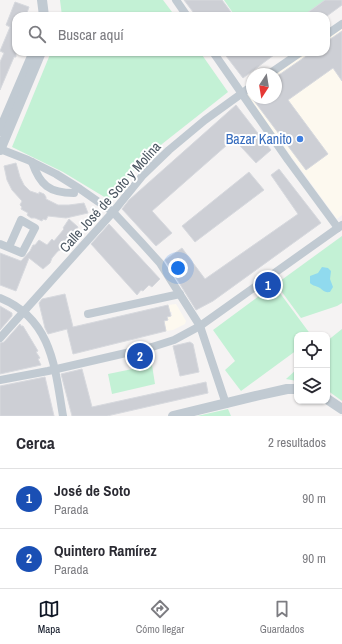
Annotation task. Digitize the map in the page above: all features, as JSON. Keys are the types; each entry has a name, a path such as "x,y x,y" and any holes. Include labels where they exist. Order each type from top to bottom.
{"street":[{"path":"42,0 44,12"},
{"path":"49,0 50,12"},
{"path":"176,0 184,12"},
{"path":"330,32 342,24"},
{"path":"0,131 32,56"},
{"path":"38,56 0,150 32,162 62,178 112,212 160,263 200,326 226,404"},
{"path":"0,380 55,370 167,343 200,326 340,227 215,56"},
{"path":"278,68 295,56"},
{"name":"Calle José de Soto y Molina","path":"0,338 143,175 169,150 205,120 246,90"},
{"path":"32,162 36,175 48,187 54,191 74,193"},
{"path":"0,244 9,247"},
{"path":"88,314 180,294"},
{"path":"0,298 24,311 36,325 45,340 55,370 63,416"},
{"path":"173,416 280,391 294,389"},
{"path":"335,404 341,416"}],"shaded area":[{"path":"342,28 342,215 337,219 253,104 282,104 282,69 302,56 330,56 330,36"},
{"path":"176,304 186,321 185,324 173,330 166,331 164,321 167,320 167,317 172,316 172,312 170,312 168,305"}],"green space":[{"path":"60,0 163,0 172,12 62,12"},
{"path":"224,0 325,0 308,12 232,12"},
{"path":"49,56 203,56 228,92 162,144 133,172 111,201 63,172 12,147"},
{"path":"342,236 342,303 301,318 276,284"},
{"path":"274,285 309,332 294,332 294,352 241,391 225,370 235,361 213,330"},
{"path":"342,329 342,401 330,392 330,339"},
{"path":"152,365 155,384 112,394 108,374"},
{"path":"294,372 294,380 286,379"},
{"path":"228,409 231,416 197,416"}],"water":[{"path":"322,267 328,268 331,271 330,279 333,287 330,292 324,291 310,283 310,276 318,273"}],"building":[{"path":"184,0 222,0 231,12 193,12"},
{"path":"325,0 342,0 342,5 330,14 330,12 308,12"},
{"path":"15,2 29,7 27,12 12,12 12,56 16,57 14,57 0,90 0,62 4,53 0,51 10,27 6,25"},
{"path":"342,31 342,81 333,68 288,100 328,154 306,170 256,104 282,104 282,73 306,56 330,56 330,39"},
{"path":"226,56 273,56 256,68 246,68 246,76 243,78"},
{"path":"236,105 271,150 256,163 230,135 224,141 227,145 152,211 172,233 156,246 122,209 129,200"},
{"path":"16,163 24,185 30,191 44,194 46,199 58,205 84,203 88,213 66,218 48,216 46,220 43,219 42,221 31,218 27,215 28,213 21,209 22,207 20,205 22,201 12,190 7,180 4,166"},
{"path":"279,169 321,223 213,301 196,310 165,260 182,248 205,279 298,214 271,175"},
{"path":"249,172 264,190 195,242 182,226"},
{"path":"69,219 78,227 74,236 69,238 62,249 52,258 50,263 43,269 29,258 16,291 0,285 0,253 21,261 33,245 35,245 39,240 47,245 52,239 54,241 64,229 63,228"},
{"path":"109,224 160,279 152,287 149,285 143,291 141,290 137,295 91,244"},
{"path":"65,294 73,327 168,305 171,316 167,317 168,320 164,321 166,331 73,354 67,329 48,334 45,328 39,303 42,299"},
{"path":"0,306 12,313 12,316 0,330"},
{"path":"20,324 23,326 38,351 36,352 40,358 38,359 41,365 0,374 0,343 4,342"},
{"path":"190,342 193,344 199,372 180,376 173,346"},
{"path":"82,369 92,407 206,382 208,393 107,416 72,416 61,374"},
{"path":"45,377 54,416 0,416 0,386"}],"place":[{"name":"Bazar Kanito","path":"300,139"},
{"name":"José de Soto","path":"268,285"},
{"name":"Quintero Ramírez","path":"140,356"}]}
